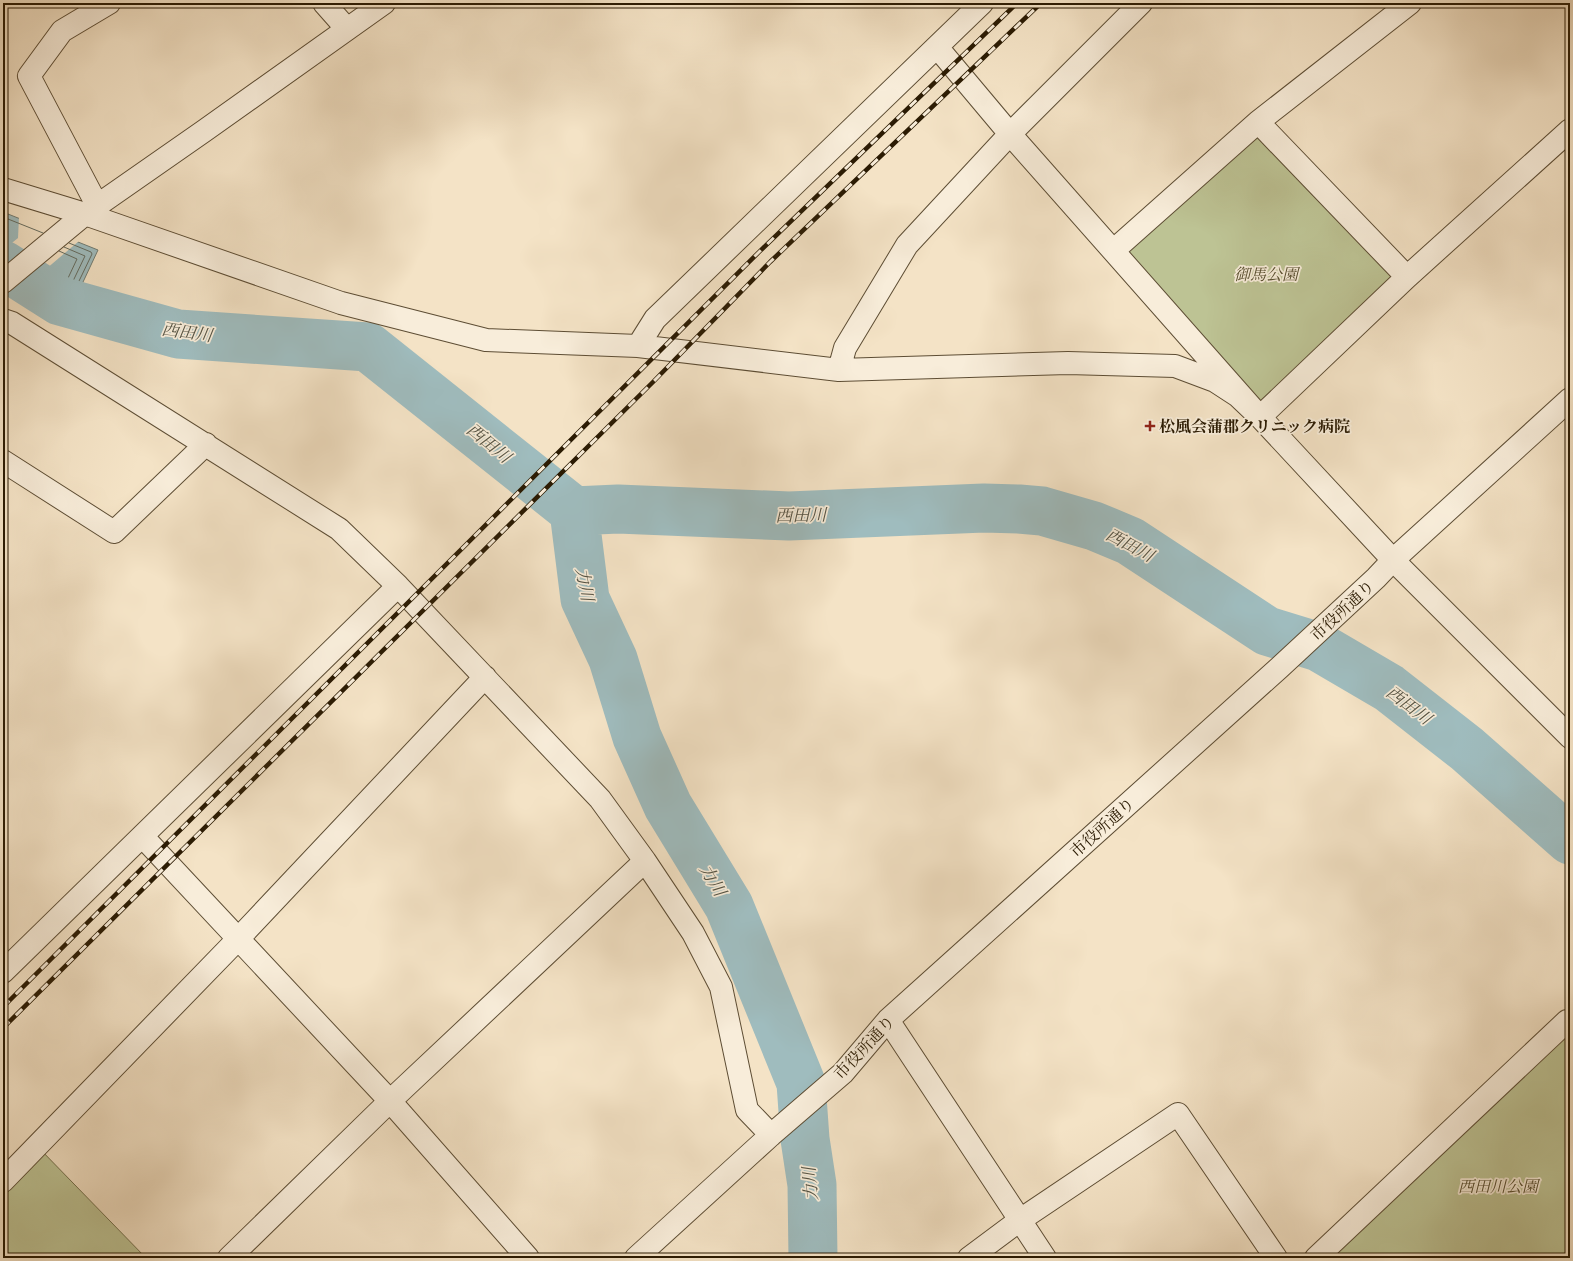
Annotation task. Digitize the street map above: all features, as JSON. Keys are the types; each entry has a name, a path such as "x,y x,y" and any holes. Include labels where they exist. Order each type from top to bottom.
{"street":[{"path":"85,214 29,76 62,31 109,3"},
{"path":"324,3 347,29"},
{"path":"3,282 85,214 384,3"},
{"path":"638,346 655,319 982,3"},
{"path":"839,370 845,348 907,245 1010,134 1141,3"},
{"path":"1114,250 1258,122 1410,3"},
{"path":"937,47 1010,134 1260,417 1393,560 1570,737"},
{"path":"1258,122 1407,277"},
{"path":"1260,417 1407,277 1570,130"},
{"path":"3,189 85,214 341,303 486,340 638,346 839,370 1068,363 1175,366 1221,385 1238,396 1260,417"},
{"path":"3,320 12,323 339,529 398,586 600,798 693,932 721,987 747,1110 771,1134"},
{"name":"市役所通り","path":"636,1258 771,1134 844,1072 888,1020 1280,668 1376,578 1393,560 1570,399"},
{"path":"3,461 114,532 206,444"},
{"path":"3,972 143,837 398,586"},
{"path":"3,1181 240,938 485,677"},
{"path":"143,837 240,938 390,1101 528,1258"},
{"path":"229,1258 390,1101 645,861"},
{"path":"888,1020 1045,1258"},
{"path":"1316,1258 1567,1021 1570,1021"},
{"path":"970,1258 1020,1220 1178,1114 1276,1258"}],"green space":[{"name":"御馬公園","path":"1258,122 1407,277 1260,417 1114,250"},
{"name":"西田川公園","path":"1570,1021 1570,1258 1316,1258"},
{"path":"37,1146 146,1258 3,1258 3,1181"}],"water":[{"path":"3,212 98,250 69,312 3,289"}],"pier":[{"path":"19,217 79,241 19,292 19,297 3,291 3,250 18,238"}],"waterway":[{"name":"西田川","path":"3,265 60,301 178,334 368,347 574,511 618,509 789,516 984,508 1019,509 1042,511 1094,526 1130,541 1267,631 1319,647 1389,688 1467,749 1570,840"},
{"name":"力川","path":"574,511 585,599 613,659 637,737 668,806 729,906 801,1083 805,1139 812,1185 813,1258"}],"railway":[{"path":"3,1007 759,252 1017,3"},
{"path":"3,1028 654,381 770,262 1041,3"}],"place":[{"name":"松風会蒲郡クリニック病院","path":"1150,426"}]}
